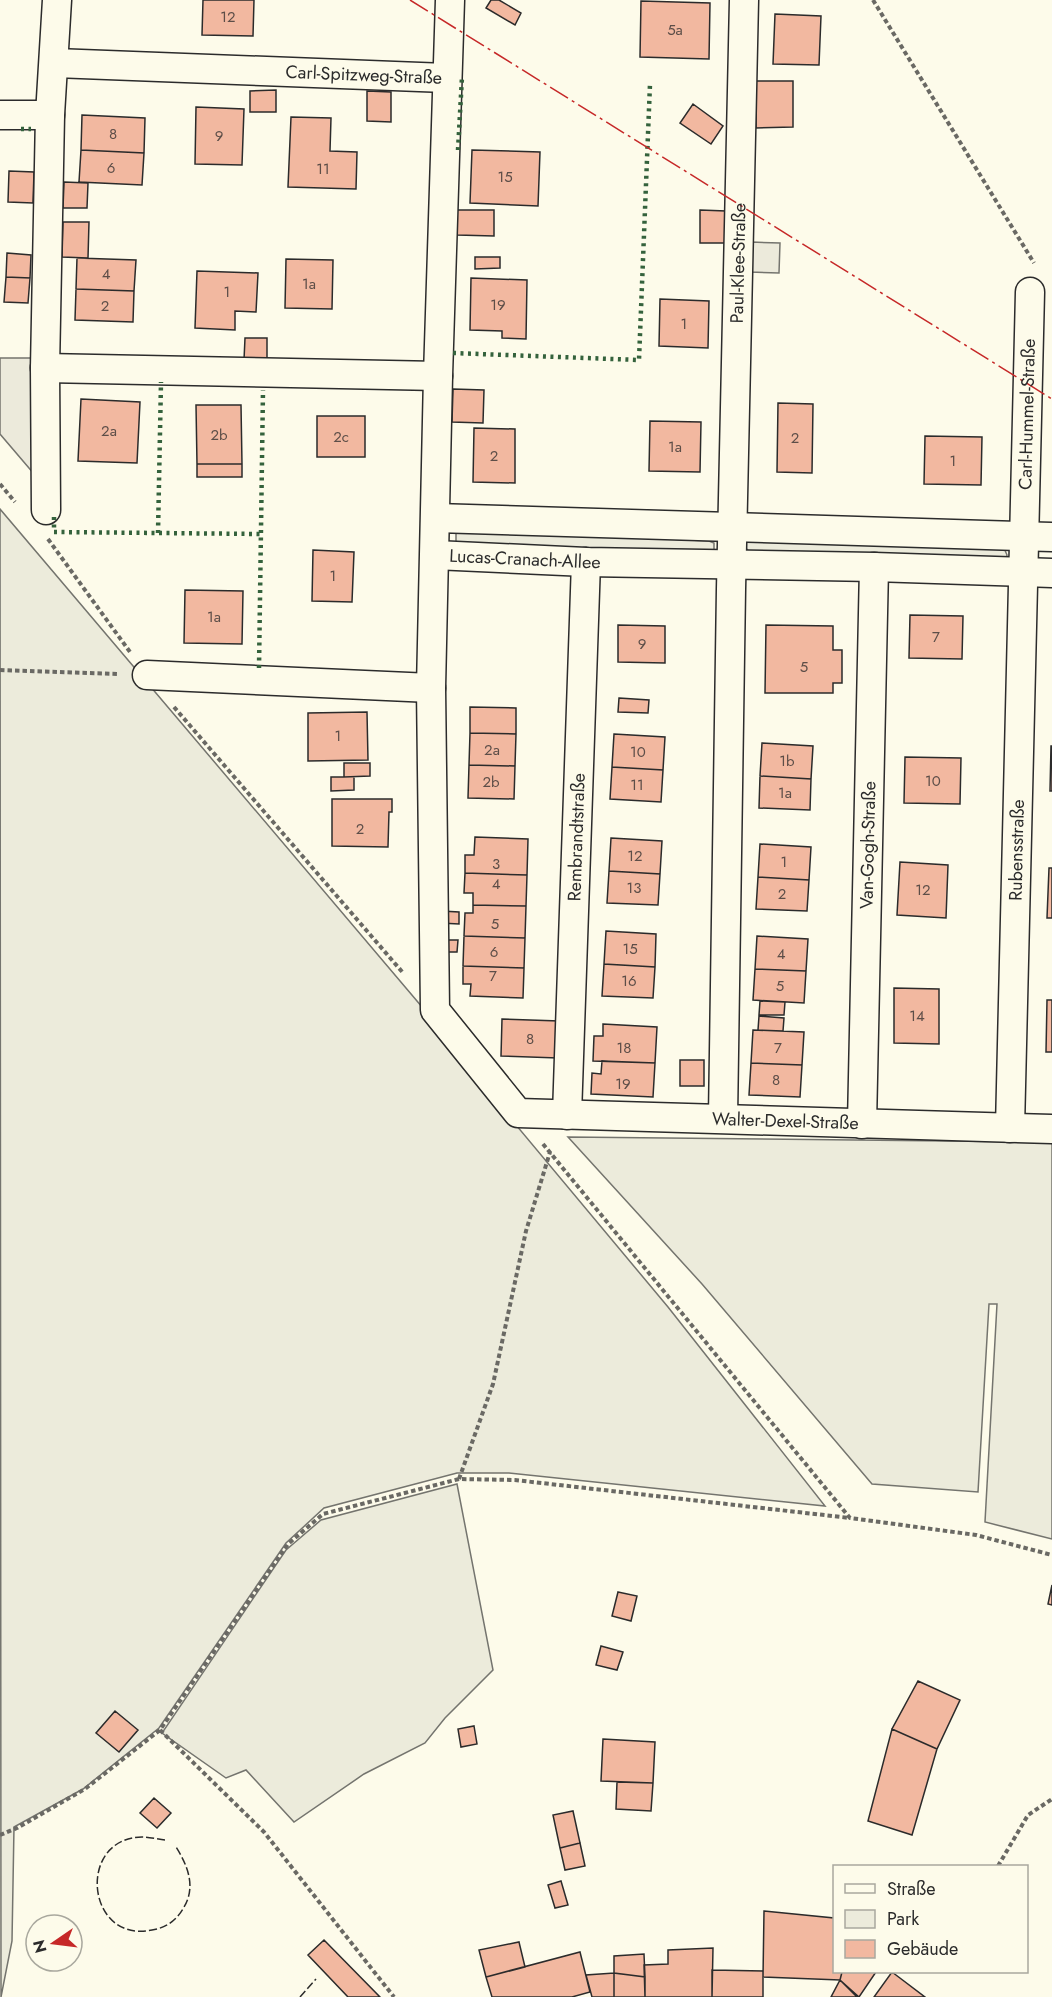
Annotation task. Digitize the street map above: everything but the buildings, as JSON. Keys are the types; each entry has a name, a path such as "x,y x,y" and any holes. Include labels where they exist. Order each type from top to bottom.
{"street":[{"path":"46,524 45,368 51,115 57,0"},
{"path":"446,78 450,0"},
{"name":"Paul-Klee-Straße","path":"732,526 744,0"},
{"name":"Carl-Spitzweg-Straße","path":"55,63 446,78 436,518"},
{"path":"0,115 51,115"},
{"name":"Carl-Hummel-Straße","path":"1024,536 1033,279"},
{"path":"45,368 438,376"},
{"name":"Lucas-Cranach-Allee","path":"1052,537 436,518 435,555 586,562 1052,573"},
{"path":"723,1118 732,526"},
{"path":"1022,572 1024,536"},
{"path":"435,555 431,688 435,1010 518,1113"},
{"name":"Rembrandtstraße","path":"567,1115 586,562"},
{"name":"Van-Gogh-Straße","path":"862,1124 874,567"},
{"name":"Rubensstraße","path":"1010,1128 1022,572"},
{"path":"147,675 431,688"},
{"name":"Walter-Dexel-Straße","path":"518,1113 1052,1129"}],"path":[{"path":"873,0 1033,279"},
{"path":"0,484 16,502"},
{"path":"46,524 147,675 435,1010"},
{"path":"0,670 147,675"},
{"path":"518,1113 850,1518"},
{"path":"459,1479 493,1384 526,1231 550,1152"},
{"path":"0,1835 17,1828 85,1789 160,1730 288,1544 323,1514 459,1479 515,1480 850,1518 976,1535 1052,1555"},
{"path":"160,1730 264,1832 394,1997"},
{"path":"999,1865 1029,1815 1052,1799"}],"green space":[{"path":"0,509 428,1014 506,1113 668,1307 825,1506 509,1473 457,1473 324,1508 286,1543 159,1728 83,1789 14,1827 12,1941 1,1997"},
{"path":"456,528 709,541 714,543 714,551 708,556 456,542"},
{"path":"745,540 1004,548 1007,555 1006,560 750,553 745,547"},
{"path":"568,1137 1052,1142 1052,1539 985,1522 997,1304 989,1304 978,1492 872,1484 702,1284"},
{"path":"457,1484 493,1670 445,1718 425,1743 364,1774 294,1822 246,1770 226,1778 162,1733 286,1550 321,1520"}],"shaded area":[{"path":"751,242 780,243 779,273 750,272"},
{"path":"0,358 46,358 46,488 0,434"}],"hedge":[{"path":"458,150 462,77"},
{"path":"453,353 639,360 650,84"},
{"path":"21,129 31,129"},
{"path":"158,533 161,382"},
{"path":"259,668 263,390"},
{"path":"54,517 54,532 261,534"}],"fence":[{"path":"165,1840 142,1837 121,1842 106,1854 99,1871 98,1889 102,1907 113,1922 130,1930 152,1930 171,1923 178,1916 188,1899 190,1884 187,1869 176,1847"},
{"path":"300,1997 316,1979"}],"power":[{"path":"410,0 1052,399"}]}
